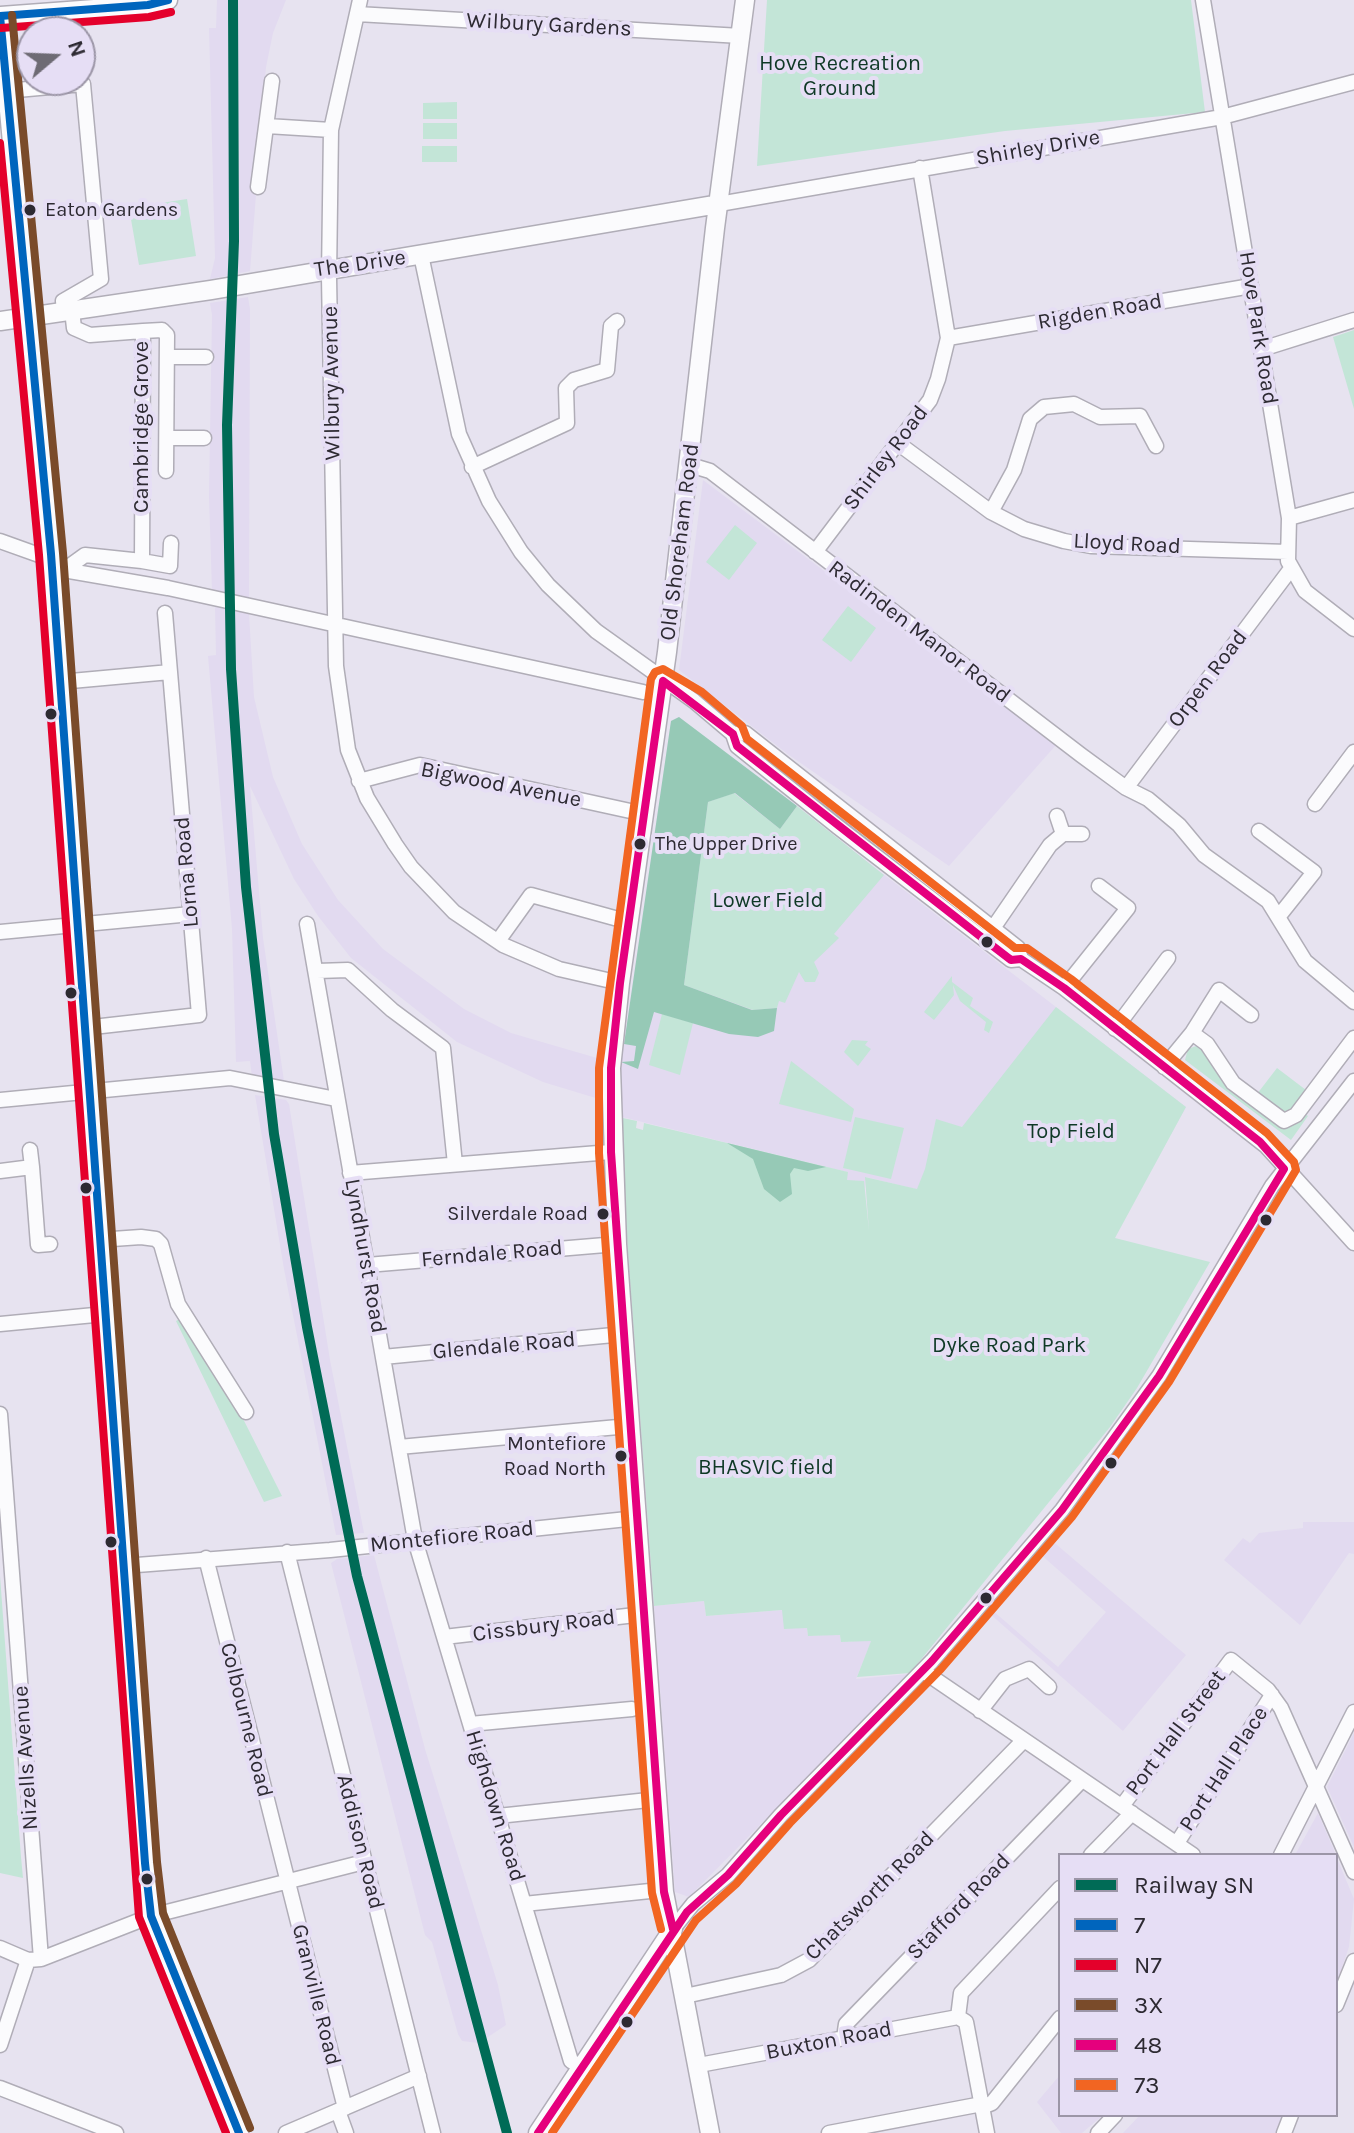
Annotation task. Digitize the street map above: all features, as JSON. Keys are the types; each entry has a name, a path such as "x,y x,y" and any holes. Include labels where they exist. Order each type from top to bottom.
{"main road":[{"path":"168,0 148,5 43,6 0,16 6,91 6,149 31,315 57,563 60,682 98,1240 151,1916 239,2133"},
{"name":"Old Shoreham Road","path":"710,2133 673,1929 658,1896 658,1799 611,1152 611,1068 663,681 745,0"},
{"name":"The Drive","path":"0,321 211,290 330,267 421,255 719,204"},
{"path":"538,2133 673,1929"}],"street":[{"name":"Hove Park Road","path":"1203,0 1289,518 1290,570"},
{"name":"Wilbury Gardens","path":"358,7 741,36"},
{"name":"Wilbury Avenue","path":"358,7 331,130 335,625 343,730 359,781 411,867 454,912 498,941 559,969 620,983"},
{"path":"258,187 272,81"},
{"name":"Shirley Drive","path":"719,204 1222,117 1354,82"},
{"path":"6,91 83,84 101,279 63,301 68,311"},
{"path":"267,126 331,130"},
{"name":"Shirley Road","path":"815,552 930,400 948,338 920,168"},
{"path":"421,255 450,405 472,467 521,552 548,585 596,631 733,734 745,733 989,934 1018,948 1021,959 1064,988 1266,1146 1354,1243"},
{"name":"Rigden Road","path":"948,338 1251,286"},
{"name":"Cambridge Grove","path":"68,311 74,328 90,335 143,331 142,561"},
{"path":"1262,349 1354,320"},
{"path":"472,467 567,423 566,388 574,380 607,370 611,326 617,321"},
{"path":"143,331 162,330 167,335 166,471"},
{"path":"167,357 206,357"},
{"path":"991,512 1014,470 1030,419 1040,409 1053,404 1074,404 1100,417 1142,410 1156,446"},
{"path":"167,438 204,438"},
{"name":"Lloyd Road","path":"899,444 991,512 1024,529 1091,546 1288,552"},
{"name":"Radinden Manor Road","path":"690,465 710,471 1126,788 1148,799 1179,825 1204,855 1268,901 1305,961 1354,1002"},
{"path":"1289,518 1354,500"},
{"path":"0,541 57,563 643,692"},
{"path":"57,563 85,555 170,566 171,543"},
{"path":"1290,570 1305,591 1354,629"},
{"name":"Orpen Road","path":"1126,788 1290,570"},
{"name":"Lorna Road","path":"84,1028 199,1015 165,613"},
{"path":"60,682 170,672"},
{"path":"1315,804 1354,752"},
{"name":"Bigwood Avenue","path":"359,781 420,765 644,814"},
{"path":"1057,816 1063,834"},
{"path":"1259,831 1314,872 1279,916"},
{"path":"989,934 1050,845 1063,834 1082,834"},
{"path":"1064,988 1128,908 1099,886"},
{"path":"498,941 531,895 629,922"},
{"path":"0,932 191,914"},
{"name":"Lyndhurst Road","path":"307,924 415,1540"},
{"path":"1115,1029 1168,958"},
{"path":"317,971 348,970 392,1010 443,1048 455,1164"},
{"path":"1164,1067 1192,1033 1219,990 1251,1015"},
{"path":"1192,1033 1207,1044 1233,1083 1284,1121 1296,1115 1354,1038"},
{"path":"0,1100 230,1078 251,1085 336,1099"},
{"path":"673,1929 693,1904 742,1861 781,1815 923,1671 1062,1510 1146,1394 1284,1169 1354,1081"},
{"path":"30,1150 38,1245 50,1244"},
{"path":"350,1173 611,1152"},
{"path":"0,1171 32,1167"},
{"path":"98,1240 141,1237 156,1239 161,1244 178,1304 246,1412"},
{"name":"Ferndale Road","path":"367,1265 617,1244"},
{"path":"0,1324 105,1314"},
{"name":"Glendale Road","path":"383,1357 624,1334"},
{"name":"Nizells Avenue","path":"0,1414 34,1959"},
{"path":"399,1447 629,1426"},
{"name":"Montefiore Road","path":"124,1566 367,1547 637,1518"},
{"name":"Highdown Road","path":"415,1540 571,2061 581,2067"},
{"name":"Addison Road","path":"287,1552 433,2133"},
{"name":"Colbourne Road","path":"206,1558 287,1882"},
{"name":"Cissbury Road","path":"444,1637 644,1614"},
{"name":"Port Hall Street","path":"1093,1853 1231,1660 1272,1695"},
{"path":"980,1711 1005,1679 1029,1669 1049,1687"},
{"path":"923,1671 1190,1853"},
{"path":"1272,1695 1354,1872"},
{"name":"Port Hall Place","path":"1177,1843 1272,1695"},
{"path":"470,1724 632,1709"},
{"path":"1282,1853 1319,1794 1354,1712"},
{"name":"Chatsworth Road","path":"685,1996 781,1975 809,1960 1023,1741"},
{"name":"Stafford Road","path":"844,2038 846,2024 1082,1780"},
{"path":"498,1816 658,1799"},
{"path":"0,1948 34,1959 151,1916 364,1862"},
{"name":"Granville Road","path":"287,1882 346,2133"},
{"path":"987,2133 966,2022 958,2017 961,1993 1058,1890"},
{"path":"524,1904 658,1896 682,1906 693,1904"},
{"path":"0,2045 34,1959"},
{"path":"1338,2000 1354,1961"},
{"name":"Buxton Road","path":"699,2065 958,2017"},
{"path":"829,2133 992,2103 1058,2020"},
{"path":"286,2133 419,2076"},
{"path":"0,2088 116,2133"},
{"path":"1098,2133 1113,2117"}],"shaded area":[{"path":"217,0 286,0 273,33 266,67 250,271 210,279 215,258 209,28 216,28"},
{"path":"248,297 249,599 212,591 209,496 210,303"},
{"path":"703,480 1056,745 949,866 789,755 679,670"},
{"path":"215,607 249,614 254,697 273,777 302,844 338,900 383,949 464,1009 511,1033 597,1058 599,1099 543,1082 457,1042 351,958 294,879 250,786 263,938 284,1081 252,1077 250,1061 236,1062 232,929 208,656 216,655"},
{"path":"679,717 1186,1107 1114,1238 866,1177 859,1247 808,1243 847,1172 618,1116 621,1062 671,721"},
{"path":"255,1095 286,1100 289,1104 330,1360 364,1533 336,1535 284,1269"},
{"path":"1303,1522 1354,1522 1354,1554 1349,1553 1300,1625 1224,1560 1243,1538 1250,1543 1259,1533 1303,1528"},
{"path":"1050,1539 1186,1655 1123,1731 989,1613 992,1610 1058,1667 1106,1612 1039,1553"},
{"path":"374,1555 425,1749 498,1985 506,2025 479,2043 462,2041 458,2034 432,1942 425,1935 331,1563 337,1559"},
{"path":"704,1601 706,1616 783,1610 807,1627 808,1636 840,1634 841,1642 872,1640 856,1679 909,1674 689,1897 675,1892 654,1606"},
{"path":"1354,1733 1354,1847 1327,1787"},
{"path":"1318,1813 1335,1853 1296,1853"},
{"path":"1338,1861 1354,1899 1349,1947 1338,1979"},
{"path":"1058,2077 1058,2117 1101,2117 1082,2133 1061,2133 1037,2102"},
{"path":"1138,2117 1282,2117 1275,2133 1123,2133"}],"green space":[{"name":"Hove Recreation Ground","path":"767,0 1191,0 1205,112 1005,131 757,166"},
{"path":"457,102 457,119 423,119 423,103"},
{"path":"423,123 457,123 457,139 423,139"},
{"path":"422,146 457,146 457,162 422,162"},
{"path":"187,199 196,256 139,265 129,208"},
{"path":"1354,330 1354,409 1333,337"},
{"path":"735,525 757,543 729,580 706,562"},
{"path":"848,606 876,628 851,662 822,640"},
{"path":"679,717 797,806 780,829 735,793 708,802 684,985 752,1010 777,1008 774,1031 758,1037 729,1034 654,1012 638,1069 621,1062 634,1061 636,1046 624,1044 671,721"},
{"name":"Lower Field","path":"734,793 780,829 797,806 884,875 834,934 839,938 814,962 819,973 815,982 805,982 799,972 785,1003 779,1001 777,1008 753,1010 684,985 708,802"},
{"path":"952,976 952,982 973,998 970,1006 993,1022 989,1033 984,1030 986,1022 960,1001 953,985 954,995 934,1020 924,1012"},
{"path":"1056,1007 1186,1107 1115,1238 1210,1262 1137,1388 1110,1427 910,1673 857,1677 871,1641 841,1642 840,1635 808,1636 807,1628 784,1629 782,1610 706,1616 704,1601 654,1606 618,1117 637,1121 636,1128 643,1130 644,1123 848,1172 847,1180 864,1181 869,1231 865,1177 917,1189 925,1169 936,1119 962,1127"},
{"path":"662,1014 693,1023 680,1075 649,1065"},
{"path":"852,1040 868,1041 865,1045 871,1049 858,1066 844,1052"},
{"path":"1196,1046 1205,1050 1213,1068 1228,1086 1278,1123 1304,1113 1308,1116 1291,1140 1185,1060 1188,1049"},
{"path":"791,1061 854,1109 851,1122 779,1104"},
{"path":"1277,1068 1306,1090 1292,1111 1285,1114 1257,1094"},
{"path":"855,1117 904,1128 891,1179 843,1168"},
{"path":"727,1143 826,1167 808,1171 794,1168 790,1174 792,1194 780,1202 764,1189 753,1159"},
{"path":"181,1318 230,1393 282,1496 264,1502 176,1321"},
{"path":"0,1576 21,1857 23,1878 0,1873"}],"rail line":[{"name":"SN","path":"233,0 234,241 227,425 231,669 246,887 274,1134 307,1327 357,1576 507,2133"}],"transit line":[{"name":"7","path":"0,16 148,5 168,0"},
{"name":"N7","path":"1,28 149,17 171,12"},
{"name":"3X","path":"12,15 63,553 157,1862 163,1913 250,2128"},
{"name":"7","path":"0,16 51,554 145,1863 151,1916 239,2133"},
{"name":"N7","path":"0,143 39,555 139,1917 226,2133"},
{"name":"73","path":"552,2133 696,1920 736,1884 790,1823 941,1669 1072,1517 1169,1382 1296,1170 1294,1162 1267,1133 1071,979 1027,948 1015,948 747,739 742,726 702,692 663,669 655,672 651,679 599,1068 599,1153 652,1893 661,1929"},
{"name":"48","path":"538,2133 687,1912 728,1875 781,1815 932,1661 1062,1510 1159,1376 1284,1169 1260,1142 1064,988 1021,959 1011,960 985,940 737,746 733,734 663,681 620,983 611,1068 611,1152 664,1892 673,1929"}],"place":[{"name":"Eaton Gardens","path":"30,210"},
{"name":"The Upper Drive","path":"640,844"},
{"name":"Silverdale Road","path":"603,1214"},
{"name":"Montefiore Road North","path":"621,1456"}],"park label":[{"name":"Top Field","path":"1071,1132"},
{"name":"Dyke Road Park","path":"1009,1346"},
{"name":"BHASVIC field","path":"766,1468"}]}
